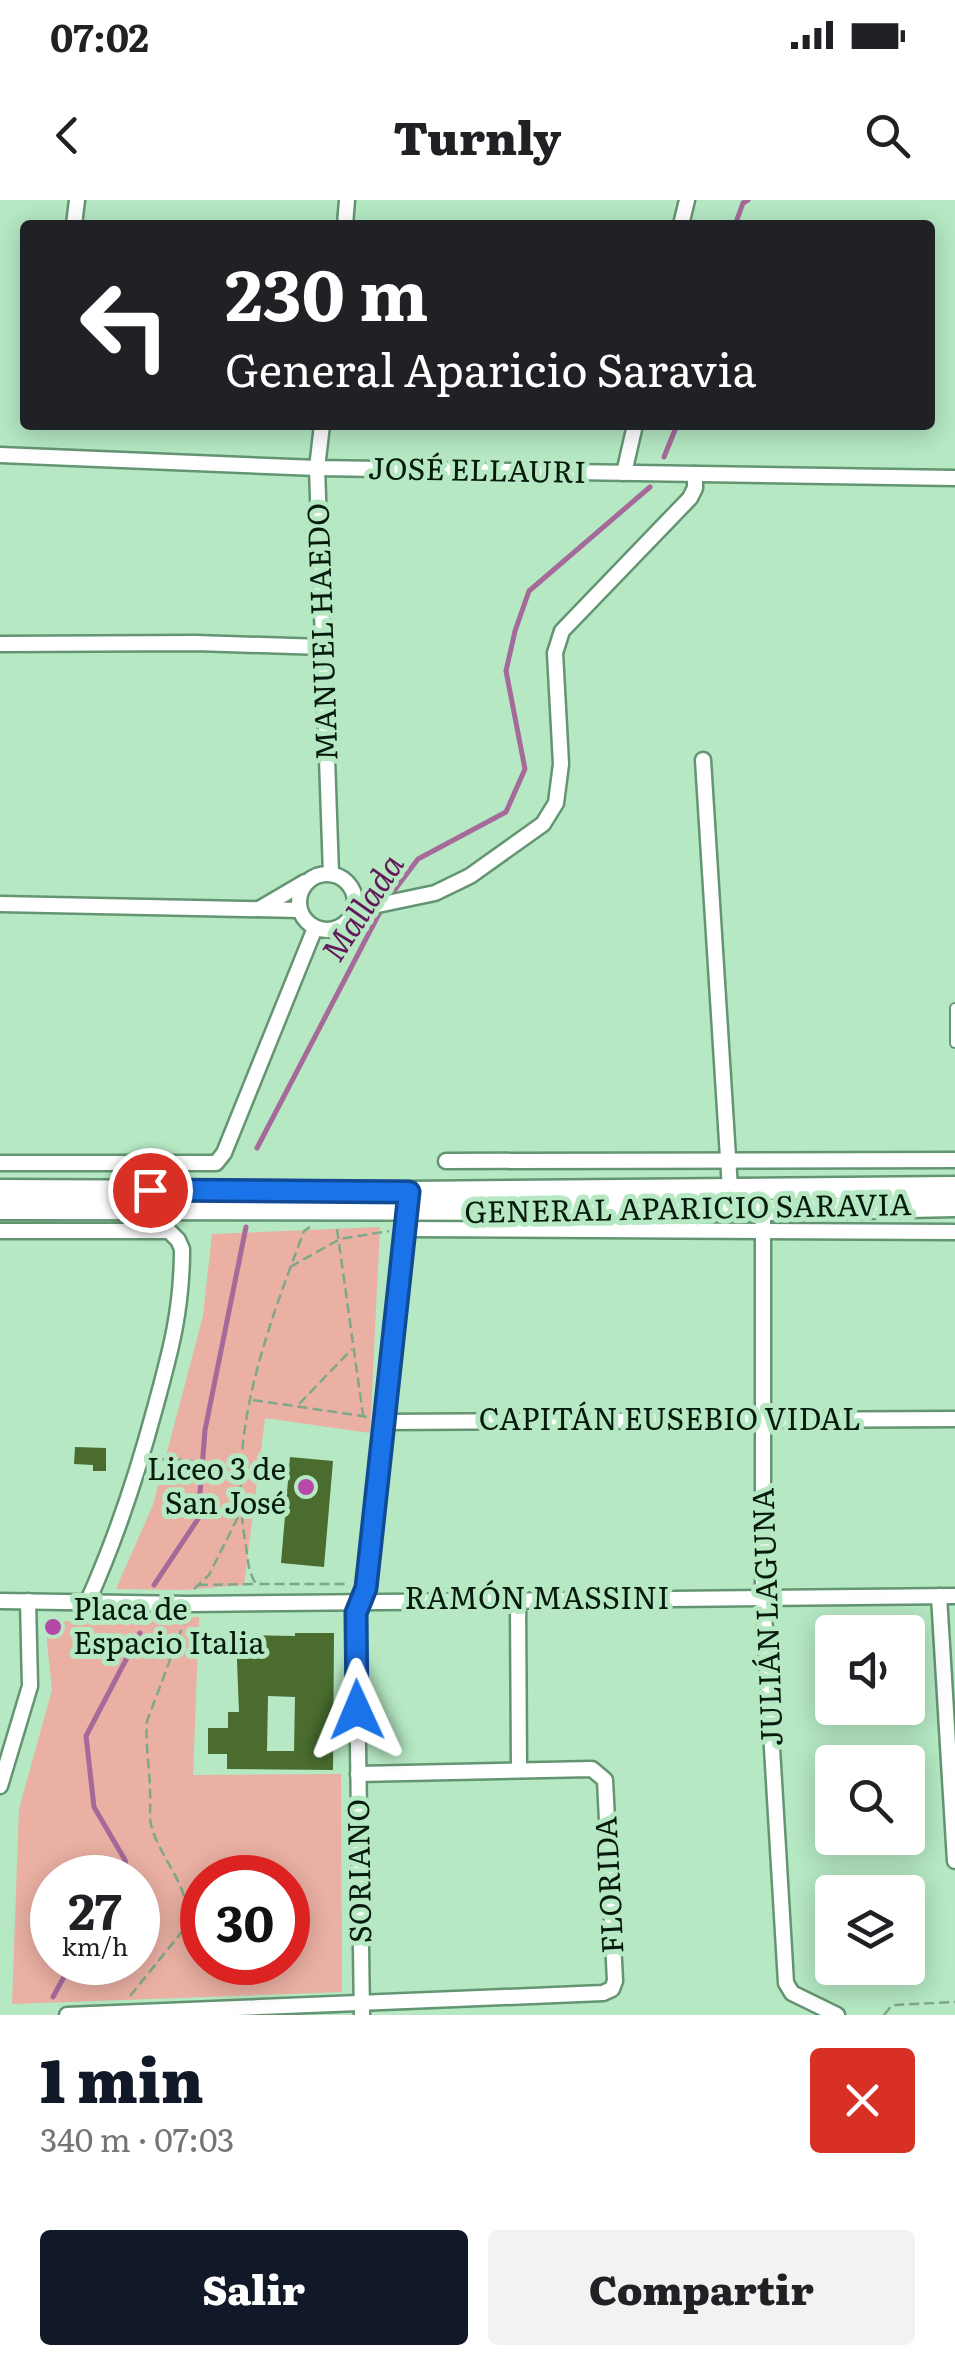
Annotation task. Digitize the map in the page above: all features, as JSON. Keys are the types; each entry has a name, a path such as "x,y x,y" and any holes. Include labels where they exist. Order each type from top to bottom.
{"main road":[{"name":"GENERAL APARICIO SARAVIA","path":"0,1190 407,1211 730,1190 763,1210 955,1187"},
{"name":"GENERAL APARICIO SARAVIA","path":"0,1209 763,1210 955,1206"}],"street":[{"name":"MANUEL HAEDO","path":"321,430 317,468 330,874"},
{"path":"624,473 634,430"},
{"name":"JOSÉ ELLAURI","path":"0,454 317,468 955,478"},
{"path":"331,839 324,858 299,894 299,910 315,928 339,928 360,904 435,893 470,876 543,824 556,804 561,764 554,653 562,630 690,498 696,474"},
{"path":"0,644 323,647"},
{"path":"703,760 730,1190"},
{"path":"254,911 307,880 330,874 346,880 360,904"},
{"path":"0,904 299,910"},
{"path":"0,1163 216,1163 224,1153 315,928"},
{"name":"GENERAL APARICIO SARAVIA","path":"446,1161 955,1160"},
{"name":"GENERAL APARICIO SARAVIA","path":"763,1210 955,1232"},
{"name":"JULIÁN LAGUNA","path":"763,1210 762,1597 786,1983 792,1993 837,2015"},
{"name":"SORIANO","path":"362,2010 356,1613 366,1588 407,1211"},
{"path":"0,1231 169,1231 182,1249 181,1303 142,1459 116,1538 87,1603"},
{"name":"CAPITÁN EUSEBIO VIDAL","path":"384,1422 955,1419"},
{"path":"947,1596 955,1861"},
{"name":"RAMÓN MASSINI","path":"0,1601 188,1604 947,1596"},
{"path":"358,1774 519,1769 518,1600"},
{"path":"0,1786 6,1742 30,1686 28,1601"},
{"name":"FLORIDA","path":"362,2010 604,1993 612,1988 615,1981 606,1780 592,1770 519,1769"},
{"path":"66,2015 362,2010"}],"lane":[{"path":"955,1008 955,1043"}],"path":[{"path":"290,1268 340,1239 407,1211"},
{"path":"256,1584 248,1572 241,1510 241,1470 250,1399 256,1365 304,1231 318,1221"},
{"path":"335,1222 363,1415"},
{"path":"298,1406 354,1348"},
{"path":"250,1399 363,1415 384,1422"},
{"path":"142,1459 192,1460 241,1470"},
{"path":"116,2013 186,1928 187,1900 159,1851 150,1820 147,1721 196,1585 209,1575 241,1510"},
{"path":"196,1585 346,1584 360,1601"},
{"path":"884,2015 892,2005 955,2002"}],"shaded area":[{"path":"380,1227 370,1433 265,1418 244,1585 183,1590 116,1589 153,1505 203,1316 212,1234"},
{"path":"199,1617 193,1775 341,1774 342,1992 12,2004 19,1809 52,1690 45,1622"}],"building":[{"path":"75,1447 106,1448 106,1471 93,1471 93,1465 74,1464"},
{"path":"290,1457 333,1461 324,1567 281,1563"},
{"path":"334,1633 333,1770 227,1769 227,1754 208,1754 208,1728 228,1728 228,1712 239,1712 236,1635","holes":["268,1696 295,1697 294,1751 267,1751"]}],"waterway":[{"name":"Mallada","path":"737,220 748,200"},
{"name":"Mallada","path":"664,457 675,430"},
{"name":"Mallada","path":"387,900 418,859 506,812 525,769 506,671 529,591 650,487"},
{"name":"Mallada","path":"257,1148 381,910"},
{"name":"Mallada","path":"154,1585 198,1519 205,1430 246,1227"},
{"name":"Mallada","path":"122,1855 94,1807 86,1736 140,1633"},
{"name":"Mallada","path":"53,1997 60,1985"}],"place":[{"name":"Liceo 3 de San José","path":"306,1487"},
{"name":"Placa de Espacio Italia","path":"53,1627"}],"route":[{"path":"150,1190 409,1192 366,1588 356,1613 357,1710"}]}
